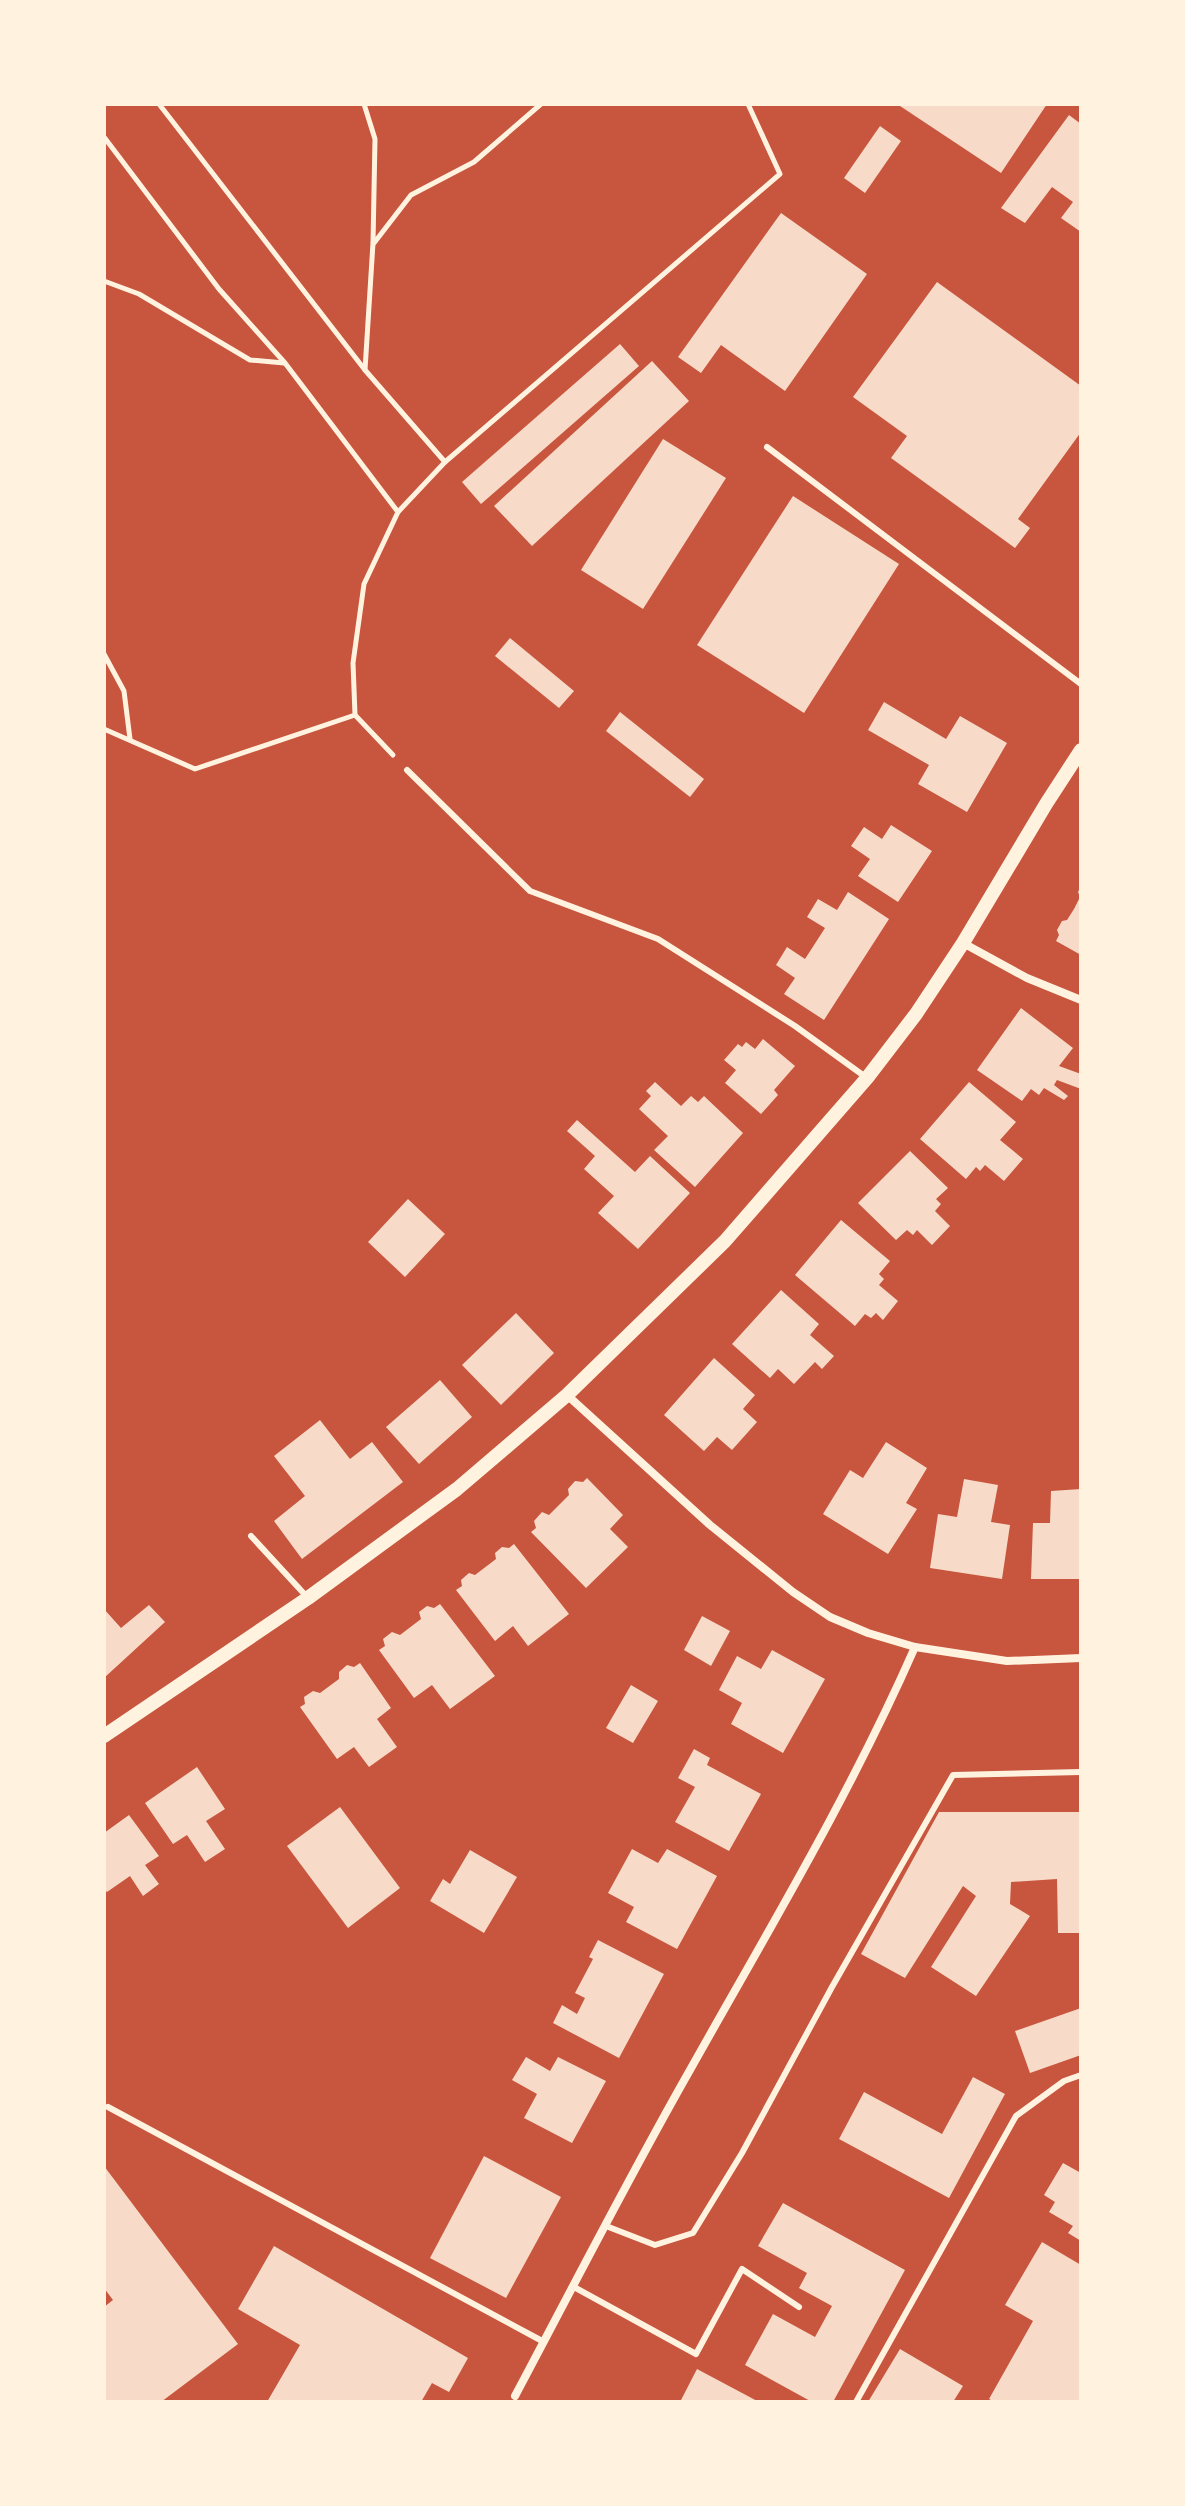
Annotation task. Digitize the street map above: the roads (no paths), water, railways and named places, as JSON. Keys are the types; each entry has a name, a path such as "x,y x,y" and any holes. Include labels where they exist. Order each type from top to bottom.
{"street":[{"path":"104,1736 308,1598 457,1489 567,1395 725,1241 867,1078 916,1014 1081,750"},
{"path":"963,943 1027,978 1081,1000"},
{"path":"567,1395 710,1525 793,1592 830,1617 868,1633 915,1647 1007,1661 1081,1658"},
{"path":"513,2399 665,2113 799,1875 893,1697 915,1647"}],"lane":[{"path":"767,447 1081,684"},
{"path":"407,770 530,891 658,939 795,1026 867,1078"},
{"path":"251,1536 308,1598"},
{"path":"606,2226 655,2245 693,2233 742,2153 953,1775 1081,1772"},
{"path":"856,2402 1016,2116 1064,2081 1081,2075"},
{"path":"108,2107 544,2342"},
{"path":"574,2287 696,2354 742,2269 799,2307"}]}
